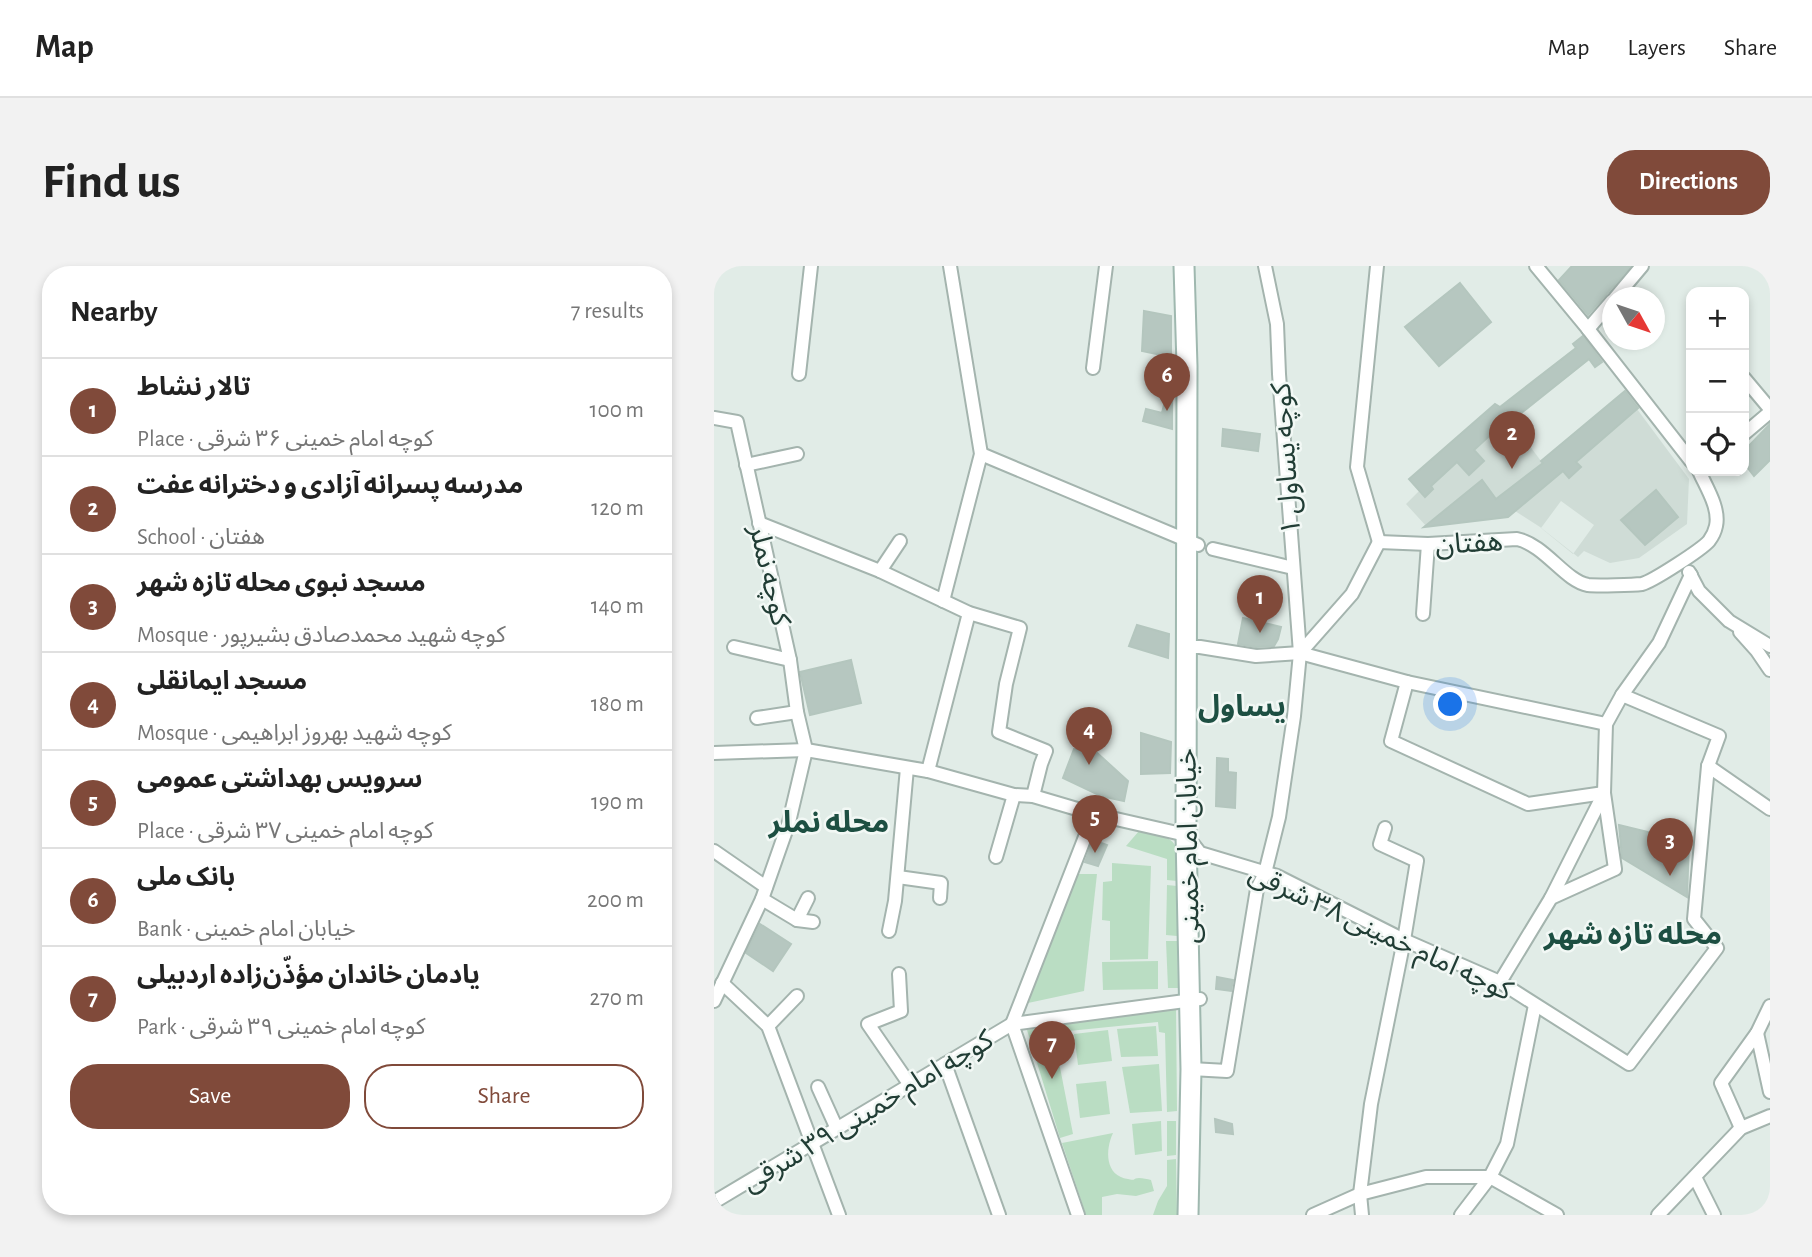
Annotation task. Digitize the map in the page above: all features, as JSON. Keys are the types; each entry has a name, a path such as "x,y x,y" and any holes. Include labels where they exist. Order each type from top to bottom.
{"main road":[{"name":"خیابان امام خمینی","path":"1184,266 1193,647 1186,835 1196,1069 1188,1215"}],"street":[{"path":"799,374 811,266"},
{"path":"943,601 981,454 950,266"},
{"path":"1093,368 1106,266"},
{"name":"کوچه یساول ۱","path":"1196,1069 1227,1071 1257,889 1265,873 1279,817 1300,653 1277,324 1265,266"},
{"path":"1300,653 1352,594 1379,542 1357,467 1377,266"},
{"path":"1536,266 1686,455"},
{"path":"1624,287 1642,266"},
{"path":"1588,330 1602,313"},
{"path":"1749,385 1770,411 1749,429"},
{"name":"کوچه نملر","path":"714,418 737,422 790,660 797,712 806,750"},
{"path":"746,465 797,454"},
{"path":"981,454 1192,542"},
{"name":"هفتان","path":"1379,542 1428,544 1517,539 1535,547 1579,582 1589,585 1644,583 1683,561 1711,539 1716,525 1715,508 1701,476"},
{"path":"759,523 880,571 969,613 1020,628 1006,684 999,732 1046,751 1033,796"},
{"path":"880,571 900,541"},
{"path":"1423,614 1428,544"},
{"path":"1213,549 1293,568"},
{"path":"1683,561 1699,591 1757,651 1770,670"},
{"path":"1551,898 1615,869 1604,793 1606,724 1658,642 1690,575"},
{"path":"928,771 969,613"},
{"path":"1730,621 1770,646"},
{"path":"734,646 790,660"},
{"path":"1193,647 1256,656 1300,653 1407,682 1606,724"},
{"path":"1407,682 1391,741 1528,804 1604,793"},
{"path":"1622,695 1719,736 1708,766 1770,809"},
{"path":"757,718 797,712"},
{"path":"714,752 806,750 928,771 1014,795 1033,796 1094,814 1186,835"},
{"path":"714,1001 764,893 789,821 806,750"},
{"name":"کوچه امام خمینی ۳۸ شرقی","path":"1186,835 1200,853 1277,876 1404,940 1500,982 1629,1064 1717,948 1694,919 1708,766"},
{"path":"889,931 898,877 907,768"},
{"path":"1500,982 1551,898 1604,793"},
{"path":"996,857 1014,795"},
{"path":"1078,1215 1012,1024 1094,814"},
{"path":"1362,1215 1360,1194 1371,1104 1404,940 1416,861 1380,844 1385,828"},
{"path":"714,852 797,920 813,922"},
{"path":"898,877 941,883 940,898"},
{"path":"797,920 808,898"},
{"path":"899,974 901,1011 868,1024 909,1085"},
{"path":"722,983 768,1026 839,1215"},
{"path":"768,1026 797,996"},
{"name":"کوچه امام خمینی ۳۹ شرقی","path":"714,1202 1012,1024 1195,999"},
{"path":"1461,1215 1490,1177 1507,1144 1535,1006"},
{"path":"1741,1128 1721,1083 1757,1033 1770,1006"},
{"path":"1757,1033 1770,1092"},
{"path":"945,1064 999,1215"},
{"path":"818,1087 837,1129"},
{"path":"1658,1215 1741,1128 1770,1116"},
{"path":"1313,1215 1360,1194 1426,1177 1490,1177 1557,1215"},
{"path":"1695,1177 1714,1215"}],"shaded area":[{"path":"1585,335 1604,360 1595,367 1589,360 1512,422 1541,461 1627,390 1641,406 1637,409 1689,479 1687,524 1639,558 1610,563 1584,551 1578,557 1573,553 1594,525 1561,501 1541,528 1515,511 1508,517 1427,527 1406,504 1419,491 1409,479 1495,404 1500,407 1575,348 1573,344","holes":["1656,491 1678,517 1645,545 1622,519"]}],"green space":[{"path":"1139,831 1169,839 1174,843 1177,881 1167,880 1167,859 1126,846"},
{"path":"1112,863 1151,866 1148,959 1110,960 1110,921 1102,920 1103,882 1112,881"},
{"path":"1078,874 1097,874 1084,991 1028,1003"},
{"path":"1167,885 1177,886 1177,936 1166,935"},
{"path":"1166,941 1177,941 1178,988 1168,988"},
{"path":"1158,961 1158,989 1103,990 1102,962"},
{"path":"1176,1007 1177,1111 1167,1112 1165,1033 1159,1032 1158,1022 1069,1031 1064,1044 1056,1047 1073,1134 1060,1138 1027,1030"},
{"path":"1156,1026 1158,1056 1121,1057 1117,1029"},
{"path":"1108,1030 1112,1061 1078,1065 1074,1034"},
{"path":"1159,1064 1162,1111 1130,1113 1122,1067"},
{"path":"1106,1081 1110,1114 1080,1118 1076,1084"},
{"path":"1161,1121 1162,1151 1135,1155 1132,1124"},
{"path":"1167,1121 1176,1121 1176,1155 1167,1156"},
{"path":"1113,1133 1108,1154 1111,1168 1120,1177 1151,1180 1154,1191 1136,1196 1117,1194 1102,1197 1102,1215 1086,1215 1062,1143"},
{"path":"1176,1159 1177,1215 1153,1215 1167,1186 1167,1160"}],"building":[{"path":"1572,266 1631,266 1613,287 1602,287 1602,299 1588,315 1559,280"},
{"path":"1460,283 1491,322 1439,366 1405,327"},
{"path":"1144,311 1171,316 1171,357 1142,351"},
{"path":"1583,336 1602,362 1595,367 1589,359 1504,429 1500,426 1474,450 1484,461 1469,475 1457,462 1431,486 1433,489 1425,497 1409,479 1495,404 1500,407 1576,348 1573,344"},
{"path":"1168,389 1172,389 1172,429 1143,421 1146,409 1162,413"},
{"path":"1625,391 1638,408 1576,462 1581,467 1569,478 1563,471 1508,517 1424,527 1482,480 1496,499 1543,463 1541,461"},
{"path":"1770,424 1770,460 1754,476 1749,470 1749,446"},
{"path":"1223,429 1260,434 1258,451 1222,446"},
{"path":"1656,490 1678,517 1645,545 1621,520"},
{"path":"1243,618 1281,627 1274,646 1238,644"},
{"path":"1137,625 1169,634 1168,658 1129,646"},
{"path":"851,660 861,703 810,715 800,672"},
{"path":"1141,733 1171,742 1170,773 1141,774"},
{"path":"1074,749 1096,752 1128,781 1124,801 1101,796 1063,778"},
{"path":"1217,758 1228,759 1228,772 1236,773 1235,808 1216,806"},
{"path":"1619,825 1689,842 1687,897 1622,858"},
{"path":"1093,840 1107,845 1098,866 1085,862"},
{"path":"760,924 791,944 773,971 746,953"},
{"path":"1217,977 1233,980 1231,991 1216,989"},
{"path":"1215,1119 1232,1124 1233,1134 1216,1132"}],"place":[{"name":"بانک ملی","path":"1167,411"},
{"name":"مدرسه پسرانه آزادی و دخترانه عفت","path":"1512,469"},
{"name":"تالار نشاط","path":"1260,633"},
{"name":"مسجد ایمانقلی","path":"1089,765"},
{"name":"سرویس بهداشتی عمومی","path":"1095,853"},
{"name":"مسجد نبوی محله تازه شهر","path":"1670,876"},
{"name":"یادمان خاندان مؤذّن‌زاده اردبیلی","path":"1052,1079"}],"district":[{"name":"یساول","path":"1242,706"},
{"name":"محله نملر","path":"829,822"},
{"name":"محله تازه شهر","path":"1633,934"}]}
